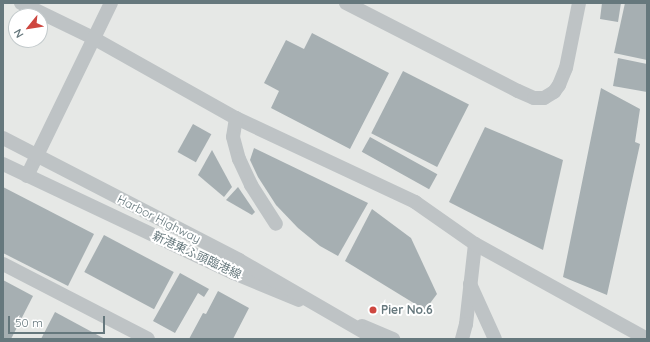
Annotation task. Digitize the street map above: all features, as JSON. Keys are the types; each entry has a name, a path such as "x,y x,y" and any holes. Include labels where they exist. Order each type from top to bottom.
{"street":[{"path":"21,3 95,39 236,118 415,202 474,244 647,339"},
{"path":"27,176 95,39 111,3"},
{"path":"346,3 534,98 544,98 554,92 559,85 566,68 579,3"},
{"path":"236,118 233,137 239,159 251,185 276,224"},
{"name":"Harbor Highway","path":"3,138 239,260 376,339"},
{"name":"Harbor Highway","path":"3,146 240,268 361,339"},
{"name":"新港東ふ頭臨港線","path":"3,164 234,273 393,339"},
{"path":"462,339 466,324 474,244"},
{"path":"3,264 148,339"},
{"path":"470,284 495,339"}],"shaded area":[{"path":"3,3 647,3 647,339 3,339"}],"building":[{"path":"602,3 621,3 618,22 600,19"},
{"path":"625,3 647,3 647,60 614,53"},
{"path":"312,33 389,73 350,149 271,108 279,91 264,83 286,40 304,49"},
{"path":"618,58 647,64 647,92 613,86"},
{"path":"403,71 469,105 437,167 371,133"},
{"path":"601,88 640,109 635,142 640,144 607,295 563,277"},
{"path":"193,124 211,134 196,162 177,152"},
{"path":"485,127 563,160 543,250 449,202"},
{"path":"370,137 437,174 429,189 362,152"},
{"path":"254,148 368,203 338,256 320,246 298,228 276,205 258,177 250,160"},
{"path":"212,150 232,187 224,197 198,175"},
{"path":"3,187 94,234 68,286 3,253"},
{"path":"238,187 255,212 252,215 226,200"},
{"path":"372,209 411,238 437,294 425,310 345,261"},
{"path":"104,235 174,272 154,309 84,272"},
{"path":"180,273 209,289 204,297 198,293 175,333 153,321"},
{"path":"3,280 33,296 11,339 3,339"},
{"path":"218,291 249,308 233,339 189,339 203,313 206,314"},
{"path":"55,312 105,339 41,339"}],"place":[{"name":"Pier No.6","path":"373,310"}]}
